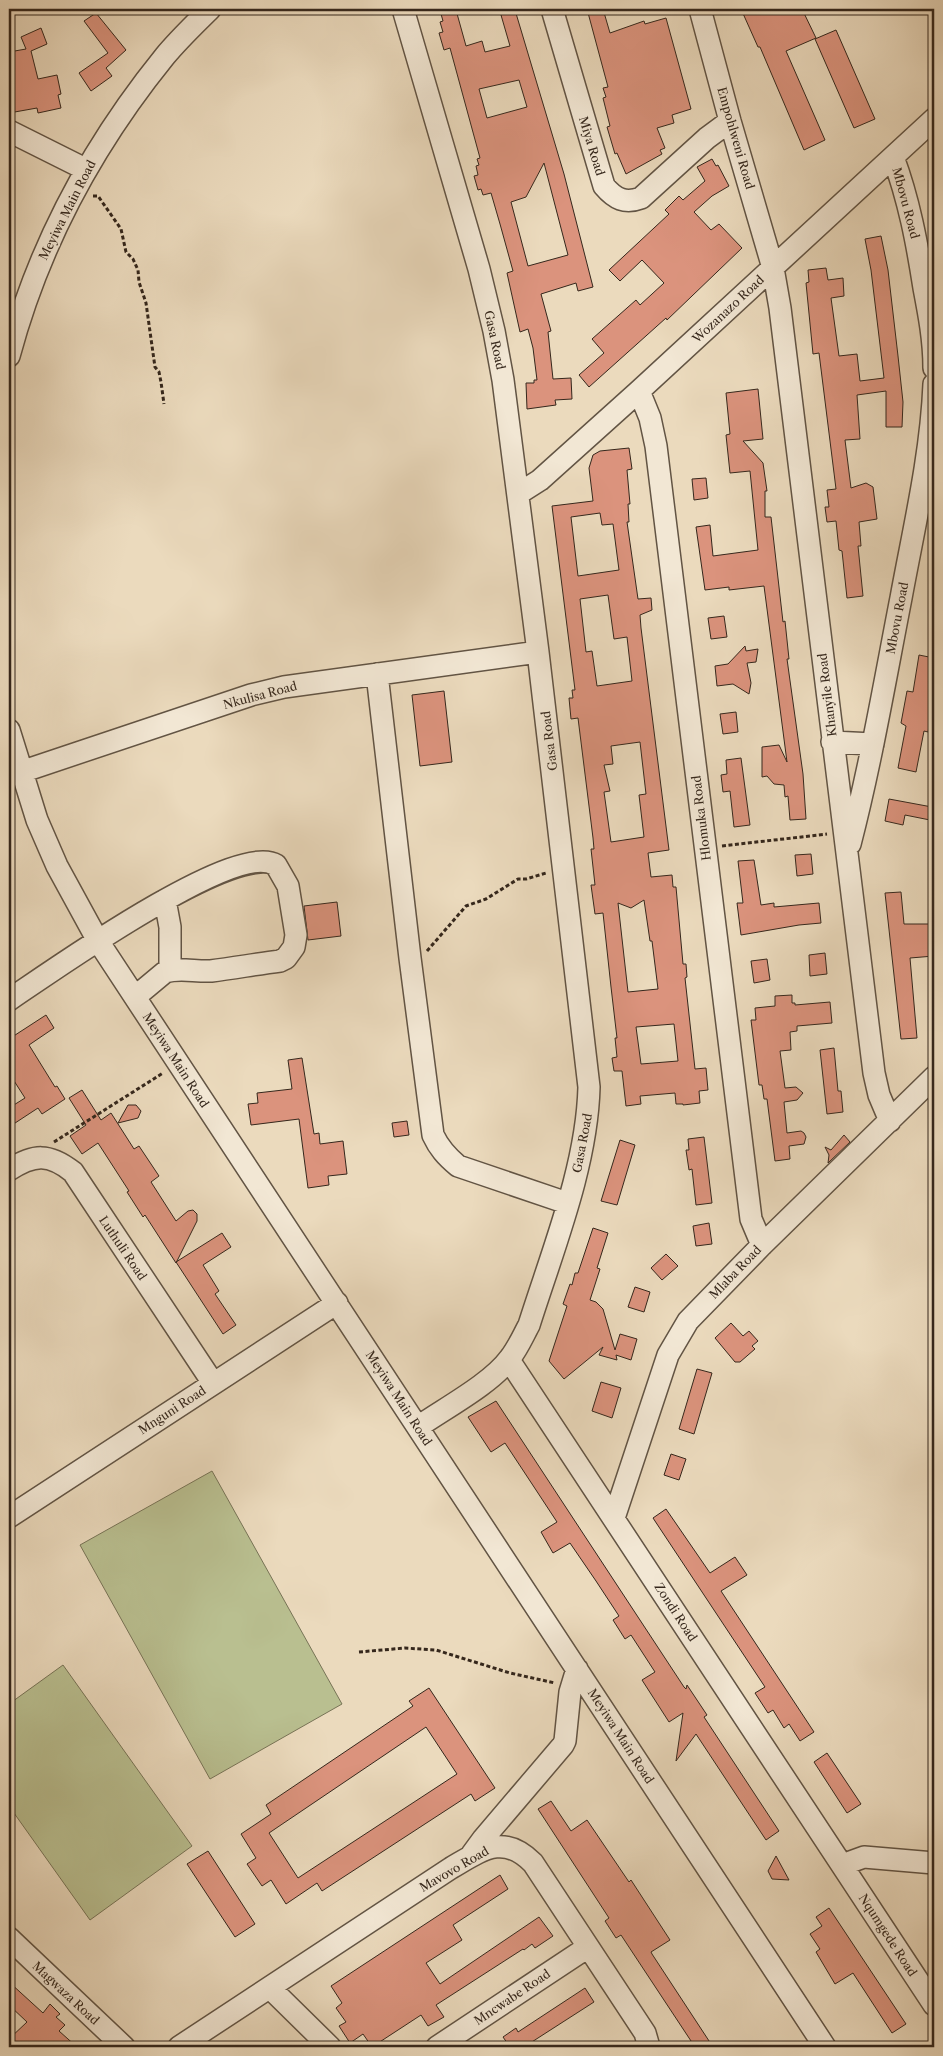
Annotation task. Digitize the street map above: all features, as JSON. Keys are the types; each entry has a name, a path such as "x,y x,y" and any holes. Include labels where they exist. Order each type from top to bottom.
{"street":[{"name":"Meyiwa Main Road","path":"9,356 18,320 35,273 74,190 86,169 120,116 166,55 210,9"},
{"name":"Gasa Road","path":"403,9 479,269 494,331 503,380 538,652 589,1087 588,1116 582,1151 529,1325 509,1360 484,1383 418,1427"},
{"name":"Miya Road","path":"552,9 604,186 613,196 620,200 632,201 641,198 707,138 730,121"},
{"name":"Empohlweni Road","path":"700,9 730,121 773,268"},
{"name":"Wozanazo Road","path":"518,494 540,480 639,391 934,119"},
{"path":"9,131 86,169"},
{"name":"Mbovu Road","path":"893,157 903,184 914,226 934,347 934,368"},
{"name":"Khanyile Road","path":"773,268 780,308 832,742 847,841 874,1073 879,1095 890,1121"},
{"name":"Mbovu Road","path":"847,841 873,744 922,485 933,418 934,384"},
{"name":"Hlomuka Road","path":"639,391 650,418 656,446 751,1219 762,1245"},
{"name":"Nkulisa Road","path":"21,772 251,695 284,687 538,652"},
{"path":"377,674 433,1135 438,1146 446,1156 458,1166 567,1203"},
{"name":"Meyiwa Main Road","path":"9,730 37,820 58,866 98,941 825,2047"},
{"path":"832,742 873,744"},
{"path":"9,1000 124,924 206,879 254,862 265,860 276,865 288,886 296,935 294,947 286,958 280,961 209,971 170,970 164,972 134,997"},
{"path":"166,900 170,927 170,970"},
{"name":"Mlaba Road","path":"614,1518 668,1355 688,1321 762,1245 934,1077"},
{"path":"9,1170 34,1158"},
{"name":"Luthuli Road","path":"34,1158 50,1158 73,1172 213,1383"},
{"name":"Mnguni Road","path":"9,1517 337,1303"},
{"name":"Zondi Road","path":"509,1360 842,1865"},
{"path":"470,1856 563,1745 570,1692 577,1669"},
{"name":"Mavovo Road","path":"179,2047 470,1856 485,1848 499,1846 510,1847 524,1854 533,1863 645,2034 650,2047"},
{"path":"842,1865 864,1858 934,1863"},
{"name":"Nqumgede Road","path":"842,1865 934,2006"},
{"name":"Magwaza Road","path":"9,1938 124,2047"},
{"name":"Mncwabe Road","path":"437,2047 588,1947"},
{"path":"270,1988 330,2047"}],"path":[{"path":"74,190 90,196 98,196 121,229 126,252 133,259 138,270 139,282 146,302 155,368 159,372 164,404"},
{"path":"704,848 847,841"},
{"path":"410,958 431,948 466,906 486,899 518,879 526,879 553,870 564,869"},
{"path":"34,1158 50,1145 178,1063"},
{"path":"359,1652 404,1648 436,1650 510,1673 559,1684 570,1692"}],"green space":[{"path":"212,1471 342,1704 210,1779 80,1545"},
{"path":"63,1665 192,1846 90,1920 9,1806 9,1704"}],"building":[{"path":"587,9 603,9 610,33 644,21 645,24 666,18 691,109 672,115 674,123 657,128 665,148 660,150 662,154 626,174 617,153 615,154 607,127 610,126 603,98 606,97 603,88 608,87"},
{"path":"741,9 802,9 816,38 786,51 825,140 804,150 760,47 758,47"},
{"path":"456,10 466,46 482,41 485,52 510,46 501,15 515,10 564,174 593,287 578,291 576,283 541,294 551,331 548,332 553,379 571,378 572,399 555,400 556,405 527,409 526,383 534,383 534,380 537,380 533,348 528,329 520,332 507,273 513,271 491,193 483,195 481,189 478,190 474,176 478,175 476,166 479,165 477,159 480,158 450,48 444,50 439,33 443,32 440,22 443,21 441,14","holes":["519,80 527,107 487,118 479,89","544,163 568,255 528,266 511,202 526,197"]},
{"path":"96,13 126,50 106,68 112,76 91,91 79,73 108,53 84,21"},
{"path":"41,28 47,44 31,51 38,79 57,75 61,94 58,95 61,108 38,113 37,108 9,113 9,52 26,49 21,37"},
{"path":"836,30 875,119 854,128 815,39"},
{"path":"712,159 716,166 718,165 729,186 712,196 694,212 711,230 719,224 742,248 667,320 666,318 589,387 579,375 604,353 592,339 636,300 640,305 664,283 642,260 620,281 609,270 669,214 665,210 679,196 683,200 705,181 697,167"},
{"path":"881,236 888,270 898,356 903,402 902,427 886,427 886,391 857,395 860,439 845,440 851,488 866,483 873,487 877,519 859,522 861,546 858,546 863,596 847,598 842,551 839,550 836,521 827,522 825,507 829,507 827,490 836,489 819,353 813,354 806,283 809,282 808,270 826,268 828,280 843,278 844,296 831,298 839,356 857,354 860,381 884,378 871,270 865,239"},
{"path":"758,389 763,439 743,441 763,463 767,491 765,491 765,517 771,517 783,622 785,621 789,659 787,659 803,774 806,819 790,820 788,796 785,797 784,785 774,784 767,776 762,777 762,747 779,745 787,762 764,586 729,590 729,587 705,590 696,527 710,525 713,556 758,550 750,471 730,473 726,435 730,434 726,393"},
{"path":"629,448 632,469 627,470 630,504 628,504 629,522 627,522 638,599 651,598 652,610 640,615 669,850 648,853 651,877 672,875 673,887 676,887 683,964 686,964 687,977 685,978 695,1069 706,1068 708,1090 699,1091 700,1103 676,1104 675,1093 640,1096 641,1104 626,1106 622,1071 614,1071 612,1058 617,1057 615,1038 617,1038 603,913 595,914 591,885 595,885 591,849 594,849 593,838 578,718 571,719 569,698 573,698 572,690 575,690 552,506 593,501 589,468 593,455 600,451","holes":["600,513 602,525 613,524 619,570 578,576 571,517","608,595 614,639 627,637 632,681 597,686 592,651 586,652 580,599","640,742 646,794 639,795 644,837 611,842 604,792 610,791 604,765 613,764 611,746","644,900 650,941 652,941 658,989 628,992 618,903 631,908","674,1024 678,1061 641,1064 636,1027"]},
{"path":"706,478 708,498 694,500 692,479"},
{"path":"724,616 727,637 711,639 708,618"},
{"path":"745,646 746,651 758,649 756,662 747,663 751,683 749,694 733,684 717,686 715,666 728,664"},
{"path":"919,655 934,658 930,695 934,696 934,699 928,732 924,731 916,772 898,768 906,726 901,723 907,691 913,692"},
{"path":"444,691 452,762 420,766 412,695"},
{"path":"736,712 738,732 723,734 720,714"},
{"path":"741,758 750,825 734,827 730,791 723,792 721,775 727,774 726,760"},
{"path":"889,799 932,807 930,820 905,815 903,825 885,821"},
{"path":"811,854 813,874 797,876 795,855"},
{"path":"754,860 761,905 774,903 774,907 819,903 821,923 741,935 737,903 743,903 738,861"},
{"path":"901,892 904,924 931,924 934,956 910,958 917,1038 901,1039 885,893"},
{"path":"337,902 341,936 308,940 304,906"},
{"path":"825,953 827,974 810,976 809,955"},
{"path":"767,959 770,980 754,983 751,961"},
{"path":"792,995 792,1003 795,1003 795,1005 830,1002 832,1023 797,1026 797,1031 790,1032 791,1050 780,1051 785,1088 796,1087 803,1093 797,1100 784,1102 787,1133 801,1131 806,1137 804,1144 789,1146 790,1159 775,1161 767,1099 764,1099 762,1085 759,1085 751,1020 756,1020 755,1008 775,1006 775,996"},
{"path":"46,1015 54,1028 29,1045 55,1087 57,1086 65,1099 42,1114 38,1108 9,1127 9,1108 25,1098 9,1073 9,1039"},
{"path":"834,1048 838,1091 841,1091 843,1112 827,1114 820,1050"},
{"path":"302,1058 314,1134 319,1133 320,1144 343,1141 347,1174 328,1176 329,1185 308,1188 299,1119 251,1125 248,1104 258,1103 257,1093 292,1089 288,1060"},
{"path":"82,1090 101,1120 111,1113 134,1149 139,1146 159,1176 151,1182 176,1221 188,1211 193,1210 197,1214 197,1221 176,1263 145,1215 143,1217 127,1192 129,1191 98,1143 82,1154 70,1136 86,1125 69,1098"},
{"path":"128,1105 136,1105 141,1111 138,1118 118,1123"},
{"path":"407,1121 409,1135 394,1137 392,1123"},
{"path":"844,1135 850,1142 828,1163 829,1155 825,1147 831,1150"},
{"path":"704,1137 712,1203 696,1205 692,1169 689,1170 686,1150 689,1150 688,1139"},
{"path":"620,1140 635,1145 617,1205 601,1201"},
{"path":"709,1223 712,1244 696,1246 693,1226"},
{"path":"593,1228 608,1233 597,1268 600,1269 590,1300 596,1302 603,1309 615,1350 620,1334 637,1339 631,1360 616,1355 617,1360 599,1355 603,1347 564,1379 549,1361 567,1306 563,1304 570,1284 572,1285 575,1273 578,1273"},
{"path":"222,1233 231,1247 203,1265 219,1291 215,1294 236,1325 223,1334 176,1262"},
{"path":"666,1254 678,1266 662,1280 651,1268"},
{"path":"635,1287 650,1292 644,1312 628,1307"},
{"path":"731,1323 743,1336 749,1331 758,1341 752,1346 755,1349 740,1362 735,1362 715,1338"},
{"path":"697,1369 712,1373 694,1434 679,1429"},
{"path":"601,1382 621,1388 612,1418 592,1411"},
{"path":"496,1401 684,1687 686,1689 687,1685 707,1715 704,1717 779,1831 766,1840 696,1734 676,1761 683,1713 669,1722 642,1680 655,1672 631,1635 625,1639 613,1620 619,1616 596,1581 570,1543 553,1553 541,1532 557,1522 505,1443 491,1452 468,1417"},
{"path":"671,1454 686,1459 679,1480 664,1475"},
{"path":"666,1509 710,1573 735,1557 747,1575 721,1591 814,1732 800,1741 789,1724 784,1728 773,1710 768,1713 755,1693 765,1687 653,1518"},
{"path":"429,1688 495,1788 475,1801 471,1794 322,1891 317,1883 286,1904 271,1880 262,1886 247,1864 256,1858 241,1834 271,1814 266,1805 413,1706 409,1701","holes":["426,1727 457,1774 298,1878 269,1833"]},
{"path":"827,1753 861,1804 847,1813 814,1762"},
{"path":"551,1801 571,1831 587,1820 629,1882 631,1880 670,1940 651,1952 713,2047 695,2047 621,1935 616,1938 605,1921 609,1918 538,1809"},
{"path":"208,1851 255,1924 235,1937 187,1864"},
{"path":"776,1856 789,1880 772,1879 768,1871"},
{"path":"500,1875 508,1889 453,1925 462,1940 426,1963 440,1984 539,1917 553,1936 535,1948 532,1944 523,1949 436,2005 444,2017 428,2026 421,2015 372,2047 363,2034 350,2043 339,2026 346,2022 336,2008 342,2003 331,1986"},
{"path":"829,1908 906,2024 892,2033 853,1973 835,1984 816,1952 820,1949 810,1934 822,1926 816,1917"},
{"path":"9,1982 43,2013 50,2004 60,2014 56,2017 65,2025 59,2031 77,2047 9,2047 9,2039 27,2022 9,2005"},
{"path":"585,1988 594,2002 524,2047 510,2047 503,2037 516,2028 518,2032"}]}
